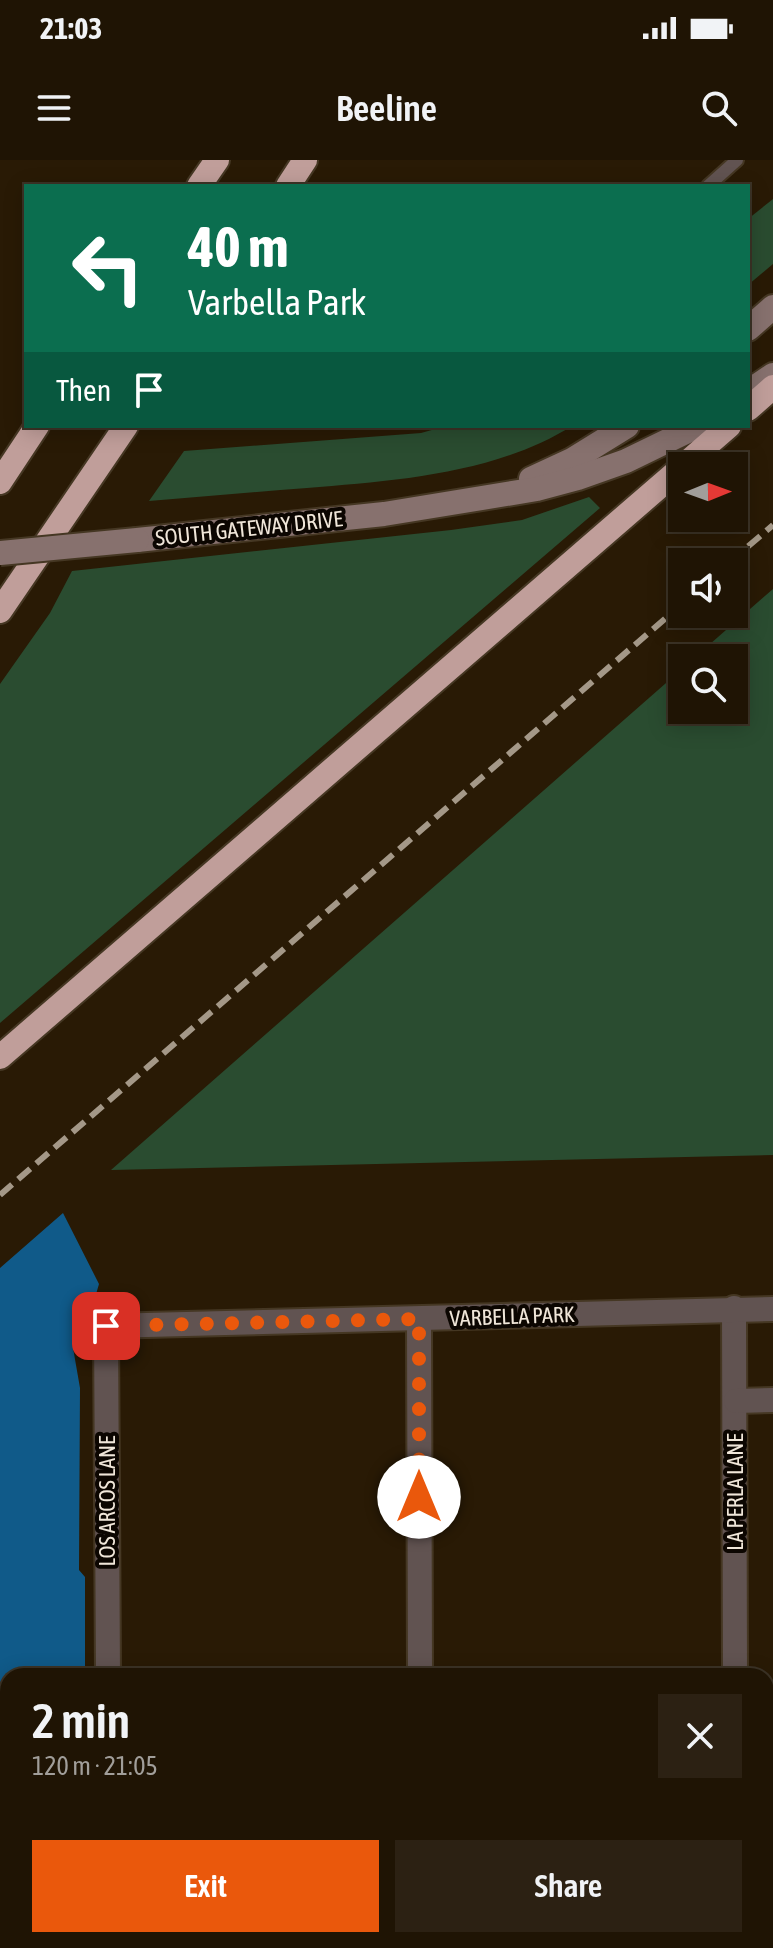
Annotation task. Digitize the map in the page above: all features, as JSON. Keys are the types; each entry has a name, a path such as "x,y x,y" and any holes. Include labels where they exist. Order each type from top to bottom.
{"highway":[{"path":"200,184 217,160"},
{"path":"289,184 305,160"},
{"path":"750,407 773,387"},
{"path":"0,482 36,428"},
{"path":"0,611 125,428"},
{"path":"698,452 727,428"},
{"path":"0,1057 668,478"}],"main road":[{"path":"750,327 773,307"},
{"path":"750,391 773,375"},
{"name":"SOUTH GATEWAY DRIVE","path":"496,495 572,460 624,428"},
{"name":"SOUTH GATEWAY DRIVE","path":"0,553 384,514 537,489 626,461 694,428"}],"street":[{"name":"LA PERLA LANE","path":"734,1308 735,1668"},
{"name":"VARBELLA PARK","path":"106,1326 773,1309"},
{"path":"419,1319 420,1668"},
{"name":"LOS ARCOS LANE","path":"106,1326 108,1668"},
{"path":"736,1401 773,1400"}],"lane":[{"path":"710,184 737,160"}],"green space":[{"path":"773,199 773,264 750,283 750,217"},
{"path":"439,428 568,428 510,455 444,472 375,482 149,501 184,451 421,433"},
{"path":"589,497 600,508 0,1023 0,684 50,613 72,571 522,520"},
{"path":"773,589 773,1155 111,1170 668,681 668,724 748,724 748,644 710,644 728,628 748,628 748,611"}],"water":[{"path":"63,1213 99,1284 94,1301 74,1324 72,1342 80,1388 79,1570 85,1577 85,1668 0,1668 0,1268"}],"railway":[{"path":"746,548 773,525"},
{"path":"0,1195 668,616"}],"route":[{"path":"106,1326 419,1319 419,1497"}]}
